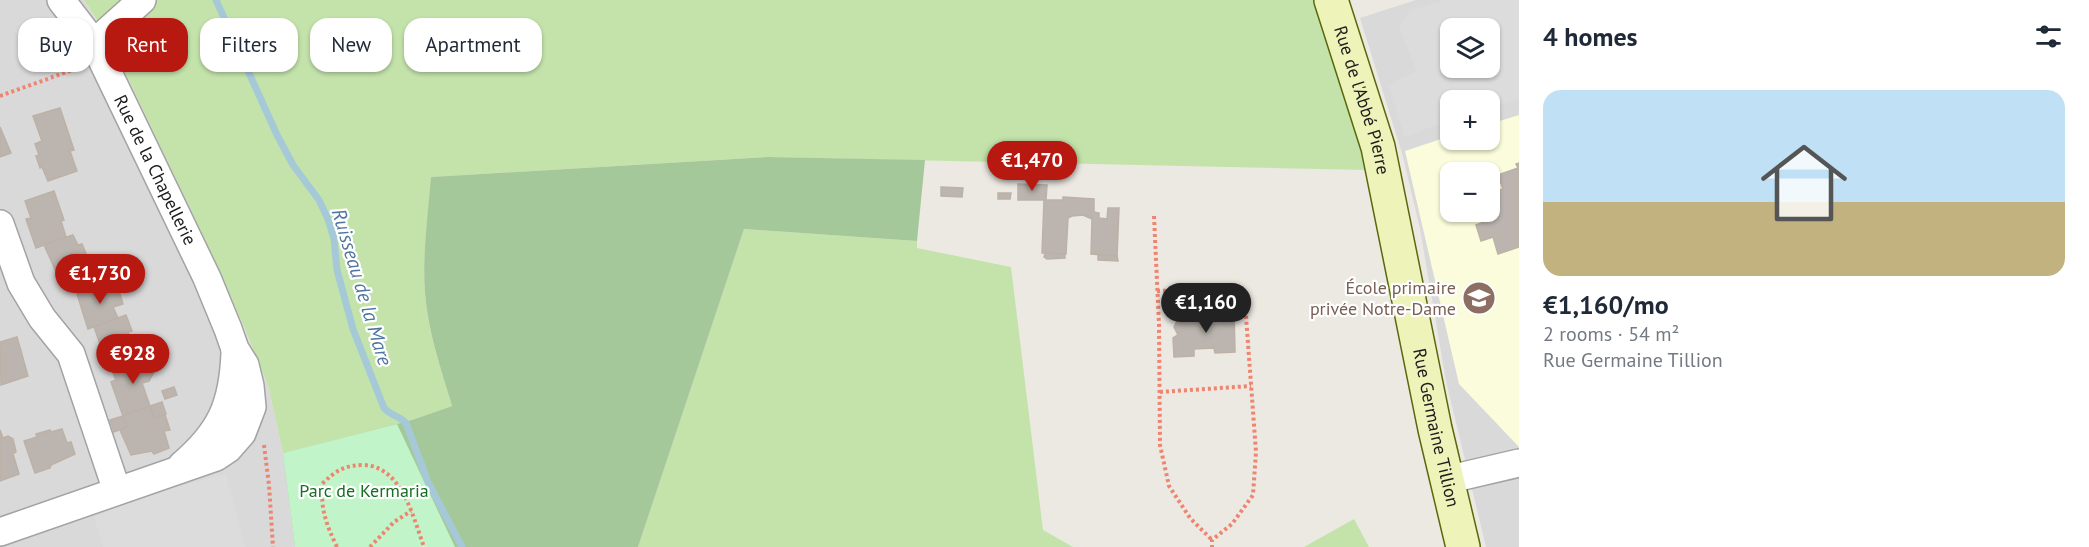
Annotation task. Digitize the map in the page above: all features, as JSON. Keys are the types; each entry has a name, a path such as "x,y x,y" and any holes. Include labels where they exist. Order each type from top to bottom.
{"street":[{"name":"Rue de la Chapellerie","path":"0,532 216,457 228,449 242,433 252,407 245,365 235,349 207,278 98,52 61,0"},
{"path":"98,52 142,0"},
{"name":"Rue de l'Abbé Pierre","path":"1330,0 1378,147 1389,202"},
{"name":"Rue Germaine Tillion","path":"1389,202 1446,480 1463,547"},
{"path":"0,224 21,283 42,318 72,354 117,491"},
{"name":"Rue de la Chapellerie","path":"176,470 206,442 224,417 234,374 235,349"},
{"path":"1446,480 1519,463"}],"path":[{"path":"0,96 98,52"},
{"path":"1154,216 1161,446 1169,486 1190,518 1212,540 1212,547"},
{"path":"1157,291 1244,289 1256,452 1253,495 1232,524 1212,540"},
{"path":"1160,392 1251,386"},
{"path":"252,407 261,424 269,485 273,547"},
{"path":"338,547 325,522 321,502 322,484 334,471 350,465 369,465 385,471 400,489 424,547"},
{"path":"370,547 393,522 411,511"}],"shaded area":[{"path":"0,0 84,0 105,34 105,72 125,72 211,252 268,385 283,453 295,547 0,547"},
{"path":"1416,0 1519,0 1519,547 1486,547 1446,381 1420,229 1402,153 1360,18"},
{"path":"1445,0 1519,0 1519,99 1500,105 1500,90 1440,90 1440,124 1405,137 1389,87 1397,80 1417,72 1399,26 1411,10"},
{"name":"École primaire privée Notre-Dame","path":"1519,115 1519,447 1459,384 1405,151 1440,139 1440,150 1500,150 1500,121"},
{"path":"226,474 245,547 103,547 94,517 157,492"}],"green space":[{"path":"84,0 125,0 104,19 97,20"},
{"path":"153,0 1317,0 1367,170 769,157 432,177 425,249 425,293 432,336 452,406 412,420 283,453 268,385 211,252 125,72 188,72 188,18 139,18"},
{"path":"768,157 925,160 917,241 744,229 638,547 295,547 283,453 412,420 452,406 432,336 425,293 425,249 431,177"},
{"path":"744,229 917,241 917,248 1011,267 1043,530 1073,547 638,547"},
{"name":"Parc de Kermaria","path":"397,424 455,547 295,547 283,453"},
{"path":"1354,519 1369,547 1304,547"}],"building":[{"path":"60,108 74,150 70,151 77,171 48,181 36,156 39,155 35,144 42,141 33,116"},
{"path":"0,127 11,153 0,157"},
{"path":"1519,163 1519,247 1498,254 1493,237 1481,241 1476,225 1484,222 1500,222 1500,190 1503,189 1500,174 1518,168 1516,164"},
{"path":"1018,184 1047,185 1046,200 1018,200"},
{"path":"941,187 963,188 962,197 941,196"},
{"path":"54,191 64,220 61,221 66,237 36,248 26,219 31,218 25,201"},
{"path":"998,193 1011,193 1010,199 998,199"},
{"path":"1063,197 1094,199 1094,212 1099,213 1099,218 1107,219 1108,208 1119,208 1117,256 1091,254 1092,219 1083,215 1068,218 1066,254 1042,253 1044,200 1063,200"},
{"path":"73,235 78,245 82,244 87,256 82,256 86,269 59,278 44,245"},
{"path":"1045,253 1065,254 1065,258 1047,259 1044,257"},
{"path":"1098,255 1117,256 1118,261 1098,260"},
{"path":"105,284 110,290 118,288 123,304 113,307 118,318 88,329 77,294"},
{"path":"1234,310 1235,352 1215,353 1214,348 1194,349 1194,356 1174,357 1173,338 1178,335 1174,327 1177,321 1184,319 1192,322 1192,316 1213,315 1213,311"},
{"path":"126,315 132,331 128,332 134,348 142,345 147,348 150,357 111,370 94,327"},
{"path":"17,337 28,376 1,385 0,342"},
{"path":"150,357 155,370 149,381 142,383 150,406 123,416 111,382 116,380 112,370"},
{"path":"174,387 177,395 165,399 162,391"},
{"path":"162,402 166,414 154,418 150,406"},
{"path":"150,406 154,418 165,415 170,430 164,431 169,448 154,454 152,451 131,455 120,430 126,427 123,416"},
{"path":"123,416 126,427 114,432 110,420"},
{"path":"62,429 67,443 71,442 75,454 51,465 50,468 35,473 24,441 37,437 36,434"},
{"path":"0,430 3,438 8,436 13,439 16,452 13,454 19,474 0,481"}],"waterway":[{"name":"Ruisseau de la Mare","path":"216,0 277,135 293,165 319,200 328,219 334,239 337,270 353,329 384,408 406,423 428,482 462,547"}],"place":[{"name":"École primaire privée Notre-Dame","path":"1479,298"}]}
